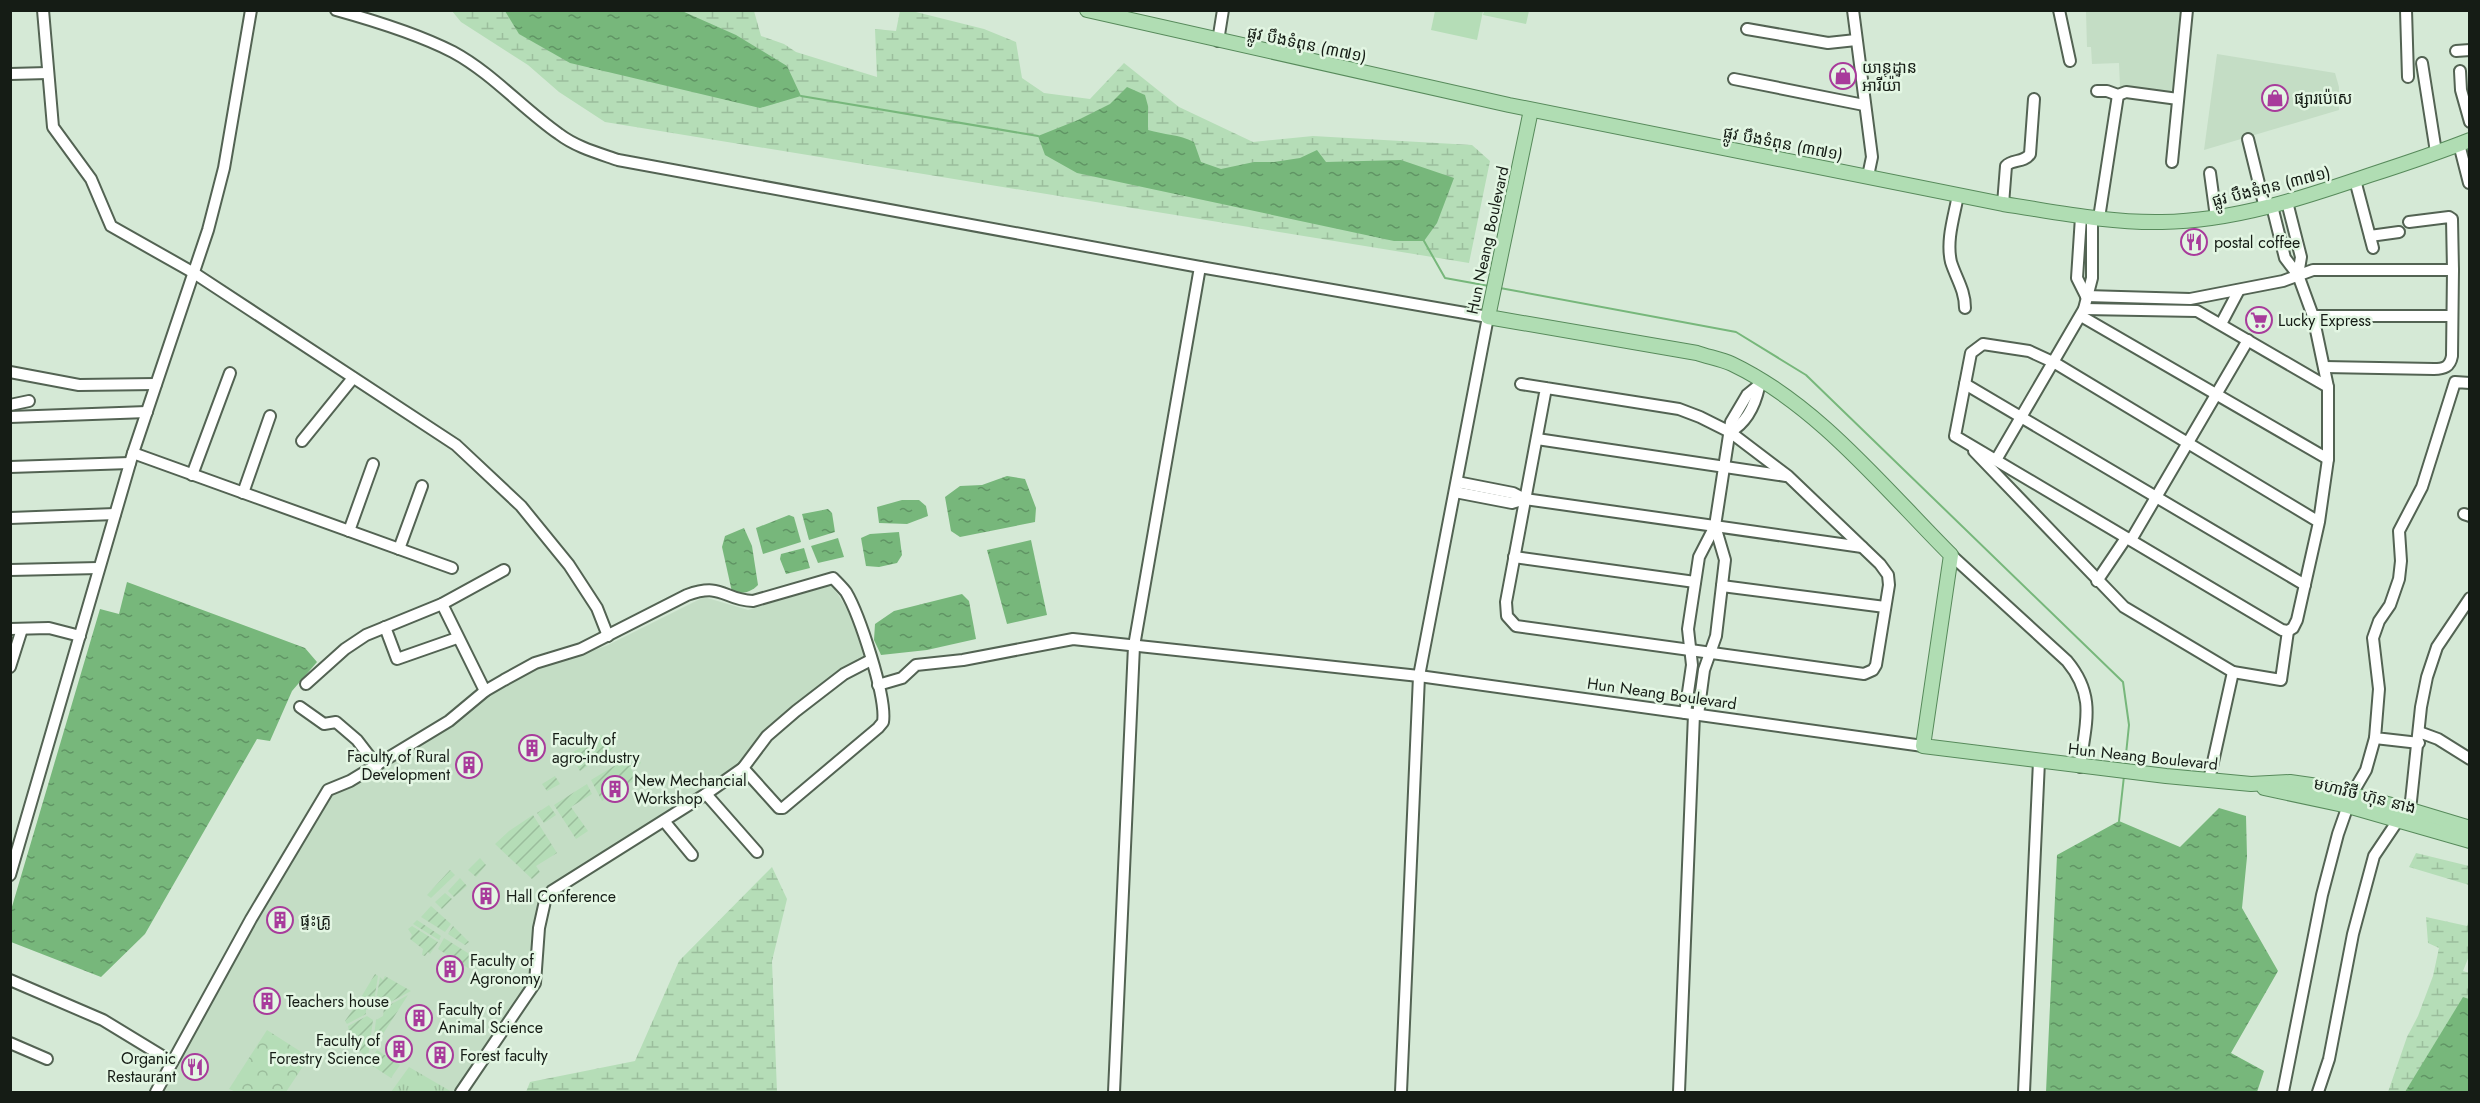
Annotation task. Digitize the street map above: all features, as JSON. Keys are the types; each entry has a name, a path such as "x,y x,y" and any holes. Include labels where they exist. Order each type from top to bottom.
{"main road":[{"name":"ផ្លូវ បឹងទំពុន (៣៧១)","path":"1087,10 1531,110 2003,204 2091,217 2160,222 2216,217 2269,207 2464,142"},
{"name":"Hun Neang Boulevard","path":"1488,317 1531,110"},
{"path":"1488,317 1697,354 1730,363 1820,422 1951,555 1923,746"},
{"name":"Hun Neang Boulevard","path":"1923,746 2083,767 2251,784"},
{"name":"មហាវិថី ហ៊ុន នាង","path":"2251,784 2350,800 2403,814 2469,841"},
{"path":"2403,814 2469,828"}],"street":[{"path":"44,10 53,127 91,178 111,226 194,273 456,445 521,506 569,565 597,608 608,636"},
{"path":"10,875 131,458 208,230 224,168 251,10"},
{"path":"336,10 374,21 453,53 500,86 561,136 618,160 1200,267 1488,317"},
{"path":"1218,41 1223,10"},
{"path":"1852,10 1872,157 1868,176"},
{"path":"2060,10 2070,61"},
{"path":"2172,162 2187,10"},
{"path":"2406,10 2408,77"},
{"path":"1747,29 1828,43 1856,40"},
{"path":"2456,51 2469,50"},
{"path":"2422,63 2436,152"},
{"path":"2460,71 2461,90 2469,122"},
{"path":"10,74 48,73"},
{"path":"1734,79 1864,105"},
{"path":"2097,91 2107,91 2118,95 2126,92 2178,99"},
{"path":"1996,460 2083,313 2086,296 2077,278 2118,95"},
{"path":"2003,204 2006,166 2008,163 2026,159 2030,154 2034,99"},
{"path":"2248,140 2285,258 2298,275 2313,316 2328,387 2328,459 2319,522 2294,628 2288,631"},
{"path":"2464,142 2469,183"},
{"path":"2210,173 2216,217"},
{"path":"2355,180 2373,248"},
{"path":"1958,195 1948,243 1951,262 1964,293 1965,308"},
{"path":"2287,202 2301,257 2298,275"},
{"path":"2324,368 2444,369 2451,362 2452,219 2409,222"},
{"path":"2370,236 2399,232"},
{"path":"1114,1092 1134,646 1200,267"},
{"path":"2086,296 2190,298 2239,290 2313,270 2453,270"},
{"path":"2221,324 2239,290"},
{"path":"2083,313 2197,310 2328,387"},
{"path":"2083,313 2328,459"},
{"path":"2313,316 2451,316"},
{"name":"Hun Neang Boulevard","path":"1488,317 1419,676 1923,746"},
{"path":"2097,581 2129,539 2156,497 2248,340"},
{"path":"2288,631 1955,436 1971,353 1983,344 2018,348 2055,363 2319,522"},
{"path":"10,372 79,385 156,384"},
{"path":"192,475 230,373"},
{"path":"302,441 353,378"},
{"path":"2283,1092 2322,895 2350,800 2366,770 2376,738 2379,689 2373,638 2379,621 2390,605 2399,579 2402,561 2398,531 2422,488 2455,382 2469,383"},
{"path":"1521,384 1679,409 1730,432 1788,476 1880,564 1887,575 1889,585 1886,607 1876,665 1873,670 1864,674 1516,626 1507,616 1506,602 1546,388"},
{"path":"1730,432 1740,426 1756,400 1761,384"},
{"path":"1965,384 2305,585"},
{"path":"10,405 29,401"},
{"path":"10,417 147,412"},
{"path":"243,493 270,416"},
{"path":"1678,1092 1693,714 1689,683 1691,650 1688,629 1699,557 1715,526 1730,432"},
{"path":"1537,439 1788,476"},
{"path":"1965,442 2124,607 2233,672 2281,680 2288,631"},
{"path":"10,467 131,458 192,475 452,568"},
{"path":"349,531 372,464"},
{"path":"399,549 422,486"},
{"path":"1456,487 1485,493 1513,493 1525,499 1862,547"},
{"path":"10,518 115,514"},
{"path":"1693,714 1709,652 1716,636 1722,586 1725,560 1715,526"},
{"path":"1951,555 2067,661 2079,676 2086,693 2087,715 2083,767"},
{"path":"1514,557 1695,582"},
{"path":"10,570 99,568"},
{"path":"306,684 345,649 366,635 442,604 504,570"},
{"path":"156,1092 251,919 328,790 350,782 377,766 448,721 485,691 535,663 581,650 700,590 716,589 744,601 753,601 833,578 845,591 863,631 884,715 881,725 783,808 779,808 743,768"},
{"path":"1722,586 1886,607"},
{"path":"2318,1092 2329,1059 2353,934 2374,856 2411,801 2427,677 2437,647 2469,598"},
{"path":"442,604 485,691"},
{"path":"385,627 397,658 457,638"},
{"path":"10,667 16,629 50,628 80,636"},
{"path":"878,685 902,678 916,666 940,661 963,660 1072,639 1419,676 1401,1092"},
{"path":"461,1092 535,983 539,928 545,901 552,891 706,794 743,768 758,745 781,723 844,674 870,660"},
{"path":"2209,780 2233,672"},
{"path":"1689,683 1702,685"},
{"path":"300,707 324,724 336,722 357,740 377,766"},
{"path":"2376,738 2438,739 2469,759"},
{"path":"2025,1092 2039,761"},
{"path":"706,794 757,852"},
{"path":"664,821 692,855"},
{"path":"10,980 103,1020 172,1062"},
{"path":"10,1043 47,1059"}],"shaded area":[{"path":"2086,11 2183,11 2172,90 2169,92 2120,87 2119,63 2092,64 2091,47 2087,47"},
{"name":"ផ្សារប៉េសេ","path":"2217,54 2335,73 2339,87 2339,110 2204,150"},
{"path":"832,585 850,614 862,644 863,659 751,747 739,773 550,890 531,983 459,1092 163,1092 193,1033 268,900 332,794 364,780 408,754 452,725 502,684 528,672 606,646 704,597 748,610"}],"green space":[{"path":"1484,10 1529,11 1526,24 1483,15"},
{"path":"452,11 754,11 761,36 784,44 796,52 877,77 875,29 896,31 900,11 912,11 984,29 1016,42 1022,78 1044,93 1090,99 1124,63 1179,107 1253,142 1313,136 1472,145 1490,161 1469,263 605,122 559,92 528,65 461,22"},
{"path":"1435,11 1483,11 1477,40 1431,30"},
{"path":"602,735 612,750 580,771 570,754"},
{"path":"634,754 641,763 631,769 637,779 602,801 591,780"},
{"path":"555,776 560,784 547,791 542,784"},
{"path":"587,784 592,794 571,807 588,831 576,839 554,805"},
{"path":"549,805 556,815 544,823 537,813"},
{"path":"533,815 557,853 536,866 540,872 532,879 495,844 509,831"},
{"path":"2416,853 2469,866 2469,885 2409,867"},
{"path":"480,858 486,865 476,877 468,870"},
{"path":"772,867 787,899 772,961 777,1092 526,1092 530,1082 635,1061 679,961"},
{"path":"450,870 455,875 431,898 427,895"},
{"path":"460,878 467,886 454,897 448,891"},
{"path":"445,893 452,899 442,909 435,902"},
{"path":"431,906 451,924 445,932 421,917"},
{"path":"2426,917 2467,926 2469,918 2469,956 2463,971 2469,973 2469,1092 2388,1092 2407,1037 2418,1016 2433,976 2439,948 2428,943"},
{"path":"417,920 441,936 439,940 413,924"},
{"path":"412,926 438,942 430,954 428,952 425,956 422,955 423,949 410,939 412,935 408,929"},
{"path":"453,926 469,942 465,945 448,934"},
{"path":"444,938 471,955 469,957 473,959 468,968 438,949"},
{"path":"375,974 378,976 374,1001 368,1004 360,999"},
{"path":"385,976 411,991 383,1006 376,1001 380,977 383,980"},
{"path":"408,995 372,1051 376,1020 383,1016 384,1008"},
{"path":"358,1002 366,1007 366,1014 347,1024 345,1021"},
{"path":"367,1016 373,1020 368,1057 346,1042 348,1026"},
{"path":"267,1030 309,1057 286,1092 236,1092 229,1089"},
{"path":"377,1050 400,1065 391,1078 368,1063"},
{"path":"409,1067 452,1092 391,1092"}],"water":[{"path":"505,11 682,11 736,35 787,66 801,96 760,108 570,63 519,34"},
{"path":"1127,87 1145,95 1148,106 1148,130 1183,137 1194,142 1201,162 1221,169 1254,162 1300,158 1317,150 1326,162 1401,160 1454,178 1437,223 1424,241 1394,241 1077,173 1045,155 1038,136 1110,104"},
{"path":"1007,476 1025,479 1036,508 1035,522 960,537 951,531 945,497 960,486 982,485"},
{"path":"902,500 919,500 926,506 928,516 907,524 879,523 877,507"},
{"path":"828,509 832,513 835,532 809,540 802,514"},
{"path":"789,515 794,517 801,542 763,554 756,528"},
{"path":"744,528 752,546 758,585 749,591 735,593 732,592 722,547 725,536"},
{"path":"899,532 902,555 897,563 879,567 866,566 861,538 870,534"},
{"path":"838,538 844,557 818,563 811,546"},
{"path":"1031,540 1047,615 1007,624 987,550"},
{"path":"804,548 810,568 786,574 780,559 781,554"},
{"path":"127,582 305,648 317,662 292,691 270,741 257,739 145,934 101,977 11,942 11,910 100,609 119,614"},
{"path":"962,594 969,601 976,639 927,650 881,655 874,640 875,624 894,611"},
{"path":"2219,808 2246,816 2247,857 2242,908 2278,971 2231,1053 2264,1071 2257,1092 2046,1092 2057,855 2119,821 2180,847"},
{"path":"2463,997 2469,999 2469,1092 2405,1092"}],"waterway":[{"path":"801,96 1038,136"},
{"path":"1424,241 1445,278 1489,286"},
{"path":"1500,288 1736,332 1806,375 2123,682 2129,725 2125,764"},
{"path":"2119,821 2124,776"}],"place":[{"name":"យាន្ដដ្ឋាន អារីយ៉ា","path":"1843,76"},
{"name":"ផ្សារប៉េសេ","path":"2275,98"},
{"name":"postal coffee","path":"2194,242"},
{"name":"Lucky Express","path":"2259,320"},
{"name":"Faculty of agro-industry","path":"532,748"},
{"name":"Faculty of Rural Development","path":"469,765"},
{"name":"New Mechancial Workshop","path":"615,789"},
{"name":"Hall Conference","path":"486,896"},
{"name":"ផ្ទះគ្រូ","path":"280,920"},
{"name":"Faculty of Agronomy","path":"450,969"},
{"name":"Teachers house","path":"267,1001"},
{"name":"Faculty of Animal Science","path":"419,1018"},
{"name":"Faculty of Forestry Science","path":"399,1049"},
{"name":"Forest faculty","path":"440,1055"},
{"name":"Organic Restaurant","path":"195,1067"}]}
